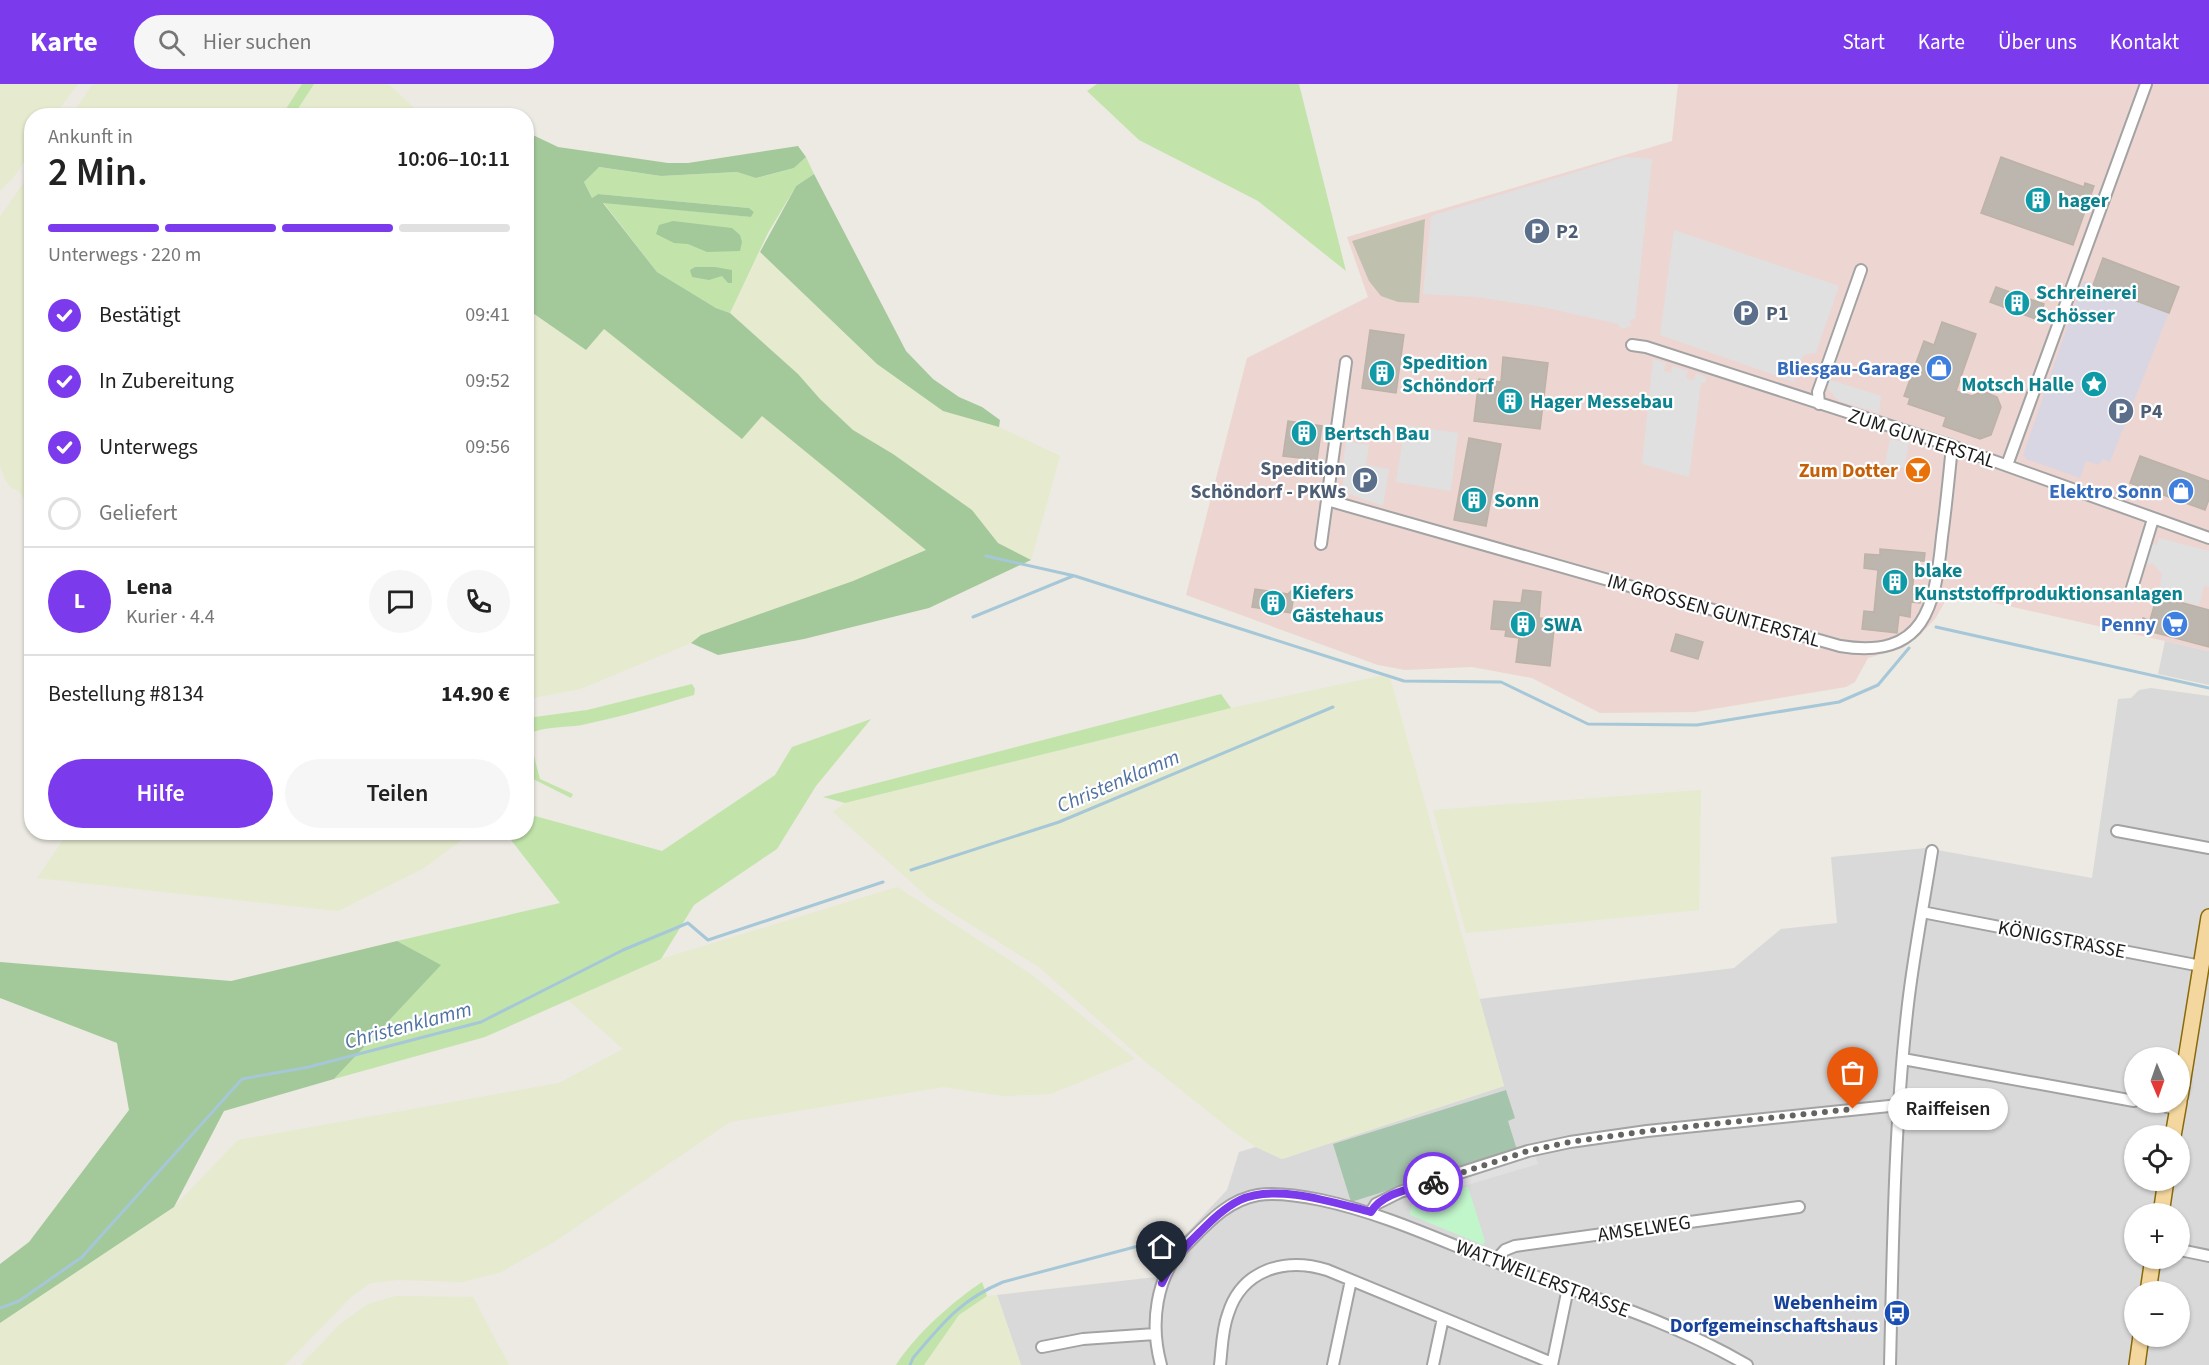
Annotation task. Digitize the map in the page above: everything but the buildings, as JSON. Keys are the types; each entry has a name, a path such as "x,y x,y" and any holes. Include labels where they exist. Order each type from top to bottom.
{"main road":[{"path":"2187,1047 2209,917"},
{"path":"2137,1365 2139,1347"}],"street":[{"path":"2007,465 2146,84"},
{"path":"1819,404 1818,392 1861,270"},
{"name":"ZUM GUNTERSTAL","path":"1632,345 1646,346 1952,446 2209,538"},
{"path":"1321,544 1346,362"},
{"name":"IM GROSSEN GUNTERSTAL","path":"1328,500 1840,646 1860,650 1879,649 1906,638 1920,622 1931,604 1940,565 1952,446"},
{"path":"2132,588 2153,519"},
{"path":"2117,831 2209,848"},
{"path":"1890,1365 1893,1195 1899,1105 1908,1003 1932,851"},
{"name":"KÖNIGSTRASSE","path":"1922,912 2201,966"},
{"path":"1903,1059 2124,1099"},
{"path":"1371,1212 1376,1204 1400,1192 1528,1151 1570,1142 1647,1131 1899,1105"},
{"name":"WATTWEILERSTRASSE","path":"1161,1365 1155,1334 1160,1294 1167,1270 1180,1252 1217,1215 1240,1200 1259,1195 1282,1194 1371,1212 1683,1331 1747,1365"},
{"name":"AMSELWEG","path":"1495,1261 1505,1250 1515,1246 1799,1207"},
{"path":"2190,1252 2209,1256"},
{"path":"1220,1365 1228,1313 1236,1296 1249,1282 1263,1272 1278,1266 1309,1264 1552,1364 1568,1288"},
{"path":"1333,1365 1351,1280"},
{"path":"1433,1365 1443,1318"},
{"path":"1042,1347 1083,1339 1155,1334"}],"shaded area":[{"path":"0,84 78,84 60,108 24,108 24,162 0,191"},
{"path":"93,84 388,84 414,108 76,108"},
{"path":"1678,84 2209,84 2209,651 1950,593 1935,619 1920,635 1903,648 1868,658 1855,682 1846,687 1695,712 1600,713 1532,678 1472,667 1405,670 1378,665 1186,595 1247,358 1368,297 1347,237 1672,141"},
{"name":"P2","path":"1625,157 1652,159 1635,319 1630,320 1631,326 1621,329 1618,324 1542,307 1476,297 1423,294 1431,216"},
{"path":"24,182 24,499 19,491 10,487 0,466 0,217"},
{"path":"1425,219 1419,303 1398,302 1381,296 1369,281 1352,241"},
{"name":"P1","path":"1674,230 1839,286 1816,353 1806,354 1802,358 1794,382 1660,335"},
{"path":"760,252 877,364 943,411 999,427 1060,456 1031,560 998,543 972,510 893,454 853,430 820,399 798,374 730,313"},
{"name":"Motsch Halle","path":"2103,258 2179,287 2110,462 2102,459 2099,465 2086,461 2080,478 2026,459 2023,455 2083,281 2093,284"},
{"path":"534,314 586,350 604,328 742,439 762,415 927,550 853,581 701,635 691,643 580,689 534,698"},
{"path":"1653,359 1666,363 1664,371 1671,373 1672,366 1688,371 1686,378 1690,380 1694,380 1696,373 1706,377 1705,383 1701,383 1689,477 1642,464"},
{"path":"1828,379 1881,396 1879,413 1839,401 1829,390"},
{"path":"1405,425 1458,433 1451,491 1396,482"},
{"name":"Zum Dotter","path":"1890,439 1909,443 1904,468 1885,464"},
{"name":"Spedition Schöndorf - PKWs","path":"1346,442 1369,445 1366,465 1389,469 1383,506 1344,492 1342,470"},
{"path":"2159,538 2209,551 2209,587 2204,586 2199,606 2158,595 2162,574 2153,564 2144,563 2149,543 2157,545"},
{"path":"2165,641 2209,651 2209,685 2158,674"},
{"path":"1389,674 1504,1086 1282,1159 1256,1147 1234,1132 1141,1058 1039,967 930,899 833,812 845,803 1231,708"},
{"path":"2151,688 2209,696 2209,1365 1021,1365 997,1295 1156,1277 1178,1242 1227,1190 1239,1152 1256,1147 1282,1159 1504,1086 1479,999 1734,968 1781,929 1837,923 1831,857 1926,848 2092,878 2118,699 2131,698 2139,690"},
{"path":"1701,790 1699,910 1466,933 1433,810"},
{"path":"63,840 462,840 424,868 338,911 37,878"},
{"path":"897,887 1032,975 1135,1059 1051,1094 1003,1096 944,1087 730,1122 554,1242 501,1272 463,1282 398,1280 370,1283 351,1297 285,1365 0,1365 0,1323 174,1207 238,1140 559,1083 623,1049 568,1000 661,959"},
{"path":"1535,1155 1538,1164 1447,1191 1444,1183"},
{"path":"997,1295 1021,1365 924,1365 959,1315 987,1296"},
{"path":"396,1296 473,1297 509,1365 301,1365 339,1325 368,1304"}],"green space":[{"path":"302,84 314,84 299,108 287,108"},
{"path":"1097,84 1299,84 1346,271 1258,201 1139,140 1087,91"},
{"path":"534,136 558,147 668,163 688,163 798,146 806,157 794,168 756,178 737,172 661,176 599,167 584,182 592,198 598,194 749,208 754,212 751,217 603,203 657,272 716,308 730,313 798,374 820,399 853,430 893,454 972,510 998,543 1031,560 929,608 804,639 718,655 691,643 701,635 853,581 926,550 762,416 742,439 604,329 586,350 534,314"},
{"path":"806,157 814,174 796,186 768,233 730,313 716,308 657,272 603,202 751,217 754,212 749,208 598,194 592,198 584,182 598,167 661,176 737,172 757,178 794,168"},
{"path":"814,174 906,351 933,379 1000,420 999,427 943,411 877,364 760,252 796,186"},
{"path":"673,221 732,228 740,235 742,242 740,251 707,252 688,244 674,243 656,234 659,225"},
{"path":"695,267 732,270 732,283 728,283 722,276 709,280 692,277 690,270"},
{"path":"692,684 695,689 694,695 596,722 534,731 534,717 587,710"},
{"path":"1221,694 1231,708 845,803 823,797"},
{"path":"871,719 816,786 777,849 694,905 661,959 485,1037 334,1079 440,965 397,941 560,903 511,840 534,840 535,816 662,851 775,775 792,747"},
{"path":"534,756 540,779 573,794 571,798 534,780"},
{"path":"397,941 441,965 334,1079 224,1111 174,1207 0,1323 0,1264 29,1242 129,1110 117,1043 0,998 0,962 231,981"},
{"path":"1506,1090 1515,1118 1508,1121 1517,1150 1351,1202 1333,1144"},
{"path":"1462,1186 1468,1187 1485,1241 1483,1245 1410,1215 1411,1206 1415,1202"},
{"path":"982,1282 987,1296 959,1315 924,1365 896,1365 913,1342 935,1320"}],"waterway":[{"path":"986,556 1075,576 1404,681 1501,682 1588,724 1697,725 1839,702 1878,685 1909,648"},
{"path":"973,617 1073,576"},
{"path":"1936,627 2209,688"},
{"name":"Christenklamm","path":"911,870 1059,822 1333,707"},
{"name":"Christenklamm","path":"0,1308 19,1301 82,1257 242,1079 309,1067 481,1022 623,950 688,923 708,940 883,882"},
{"path":"910,1365 933,1334 953,1314 988,1289 1003,1282 1161,1240"}],"way so far":[{"path":"1433,1182 1528,1151 1570,1142 1647,1131 1853,1109"}],"place":[{"name":"hager","path":"2038,200"},
{"name":"P2","path":"1537,231"},
{"name":"Schreinerei Schösser","path":"2017,303"},
{"name":"P1","path":"1746,313"},
{"name":"Bliesgau-Garage","path":"1939,368"},
{"name":"Spedition Schöndorf","path":"1382,373"},
{"name":"Motsch Halle","path":"2094,384"},
{"name":"Hager Messebau","path":"1510,401"},
{"name":"P4","path":"2121,411"},
{"name":"Bertsch Bau","path":"1304,433"},
{"name":"Zum Dotter","path":"1918,470"},
{"name":"Spedition Schöndorf - PKWs","path":"1365,480"},
{"name":"Elektro Sonn","path":"2181,491"},
{"name":"Sonn","path":"1474,500"},
{"name":"blake Kunststoffproduktionsanlagen","path":"1895,582"},
{"name":"Kiefers Gästehaus","path":"1273,603"},
{"name":"SWA","path":"1523,624"},
{"name":"Penny","path":"2175,624"},
{"name":"Raiffeisen","path":"1853,1109"},
{"name":"Webenheim Dorfgemeinschaftshaus","path":"1897,1313"}],"route":[{"path":"1162,1283 1167,1270 1180,1252 1217,1215 1240,1200 1259,1195 1282,1194 1371,1212 1376,1204 1388,1196 1433,1182"}]}
